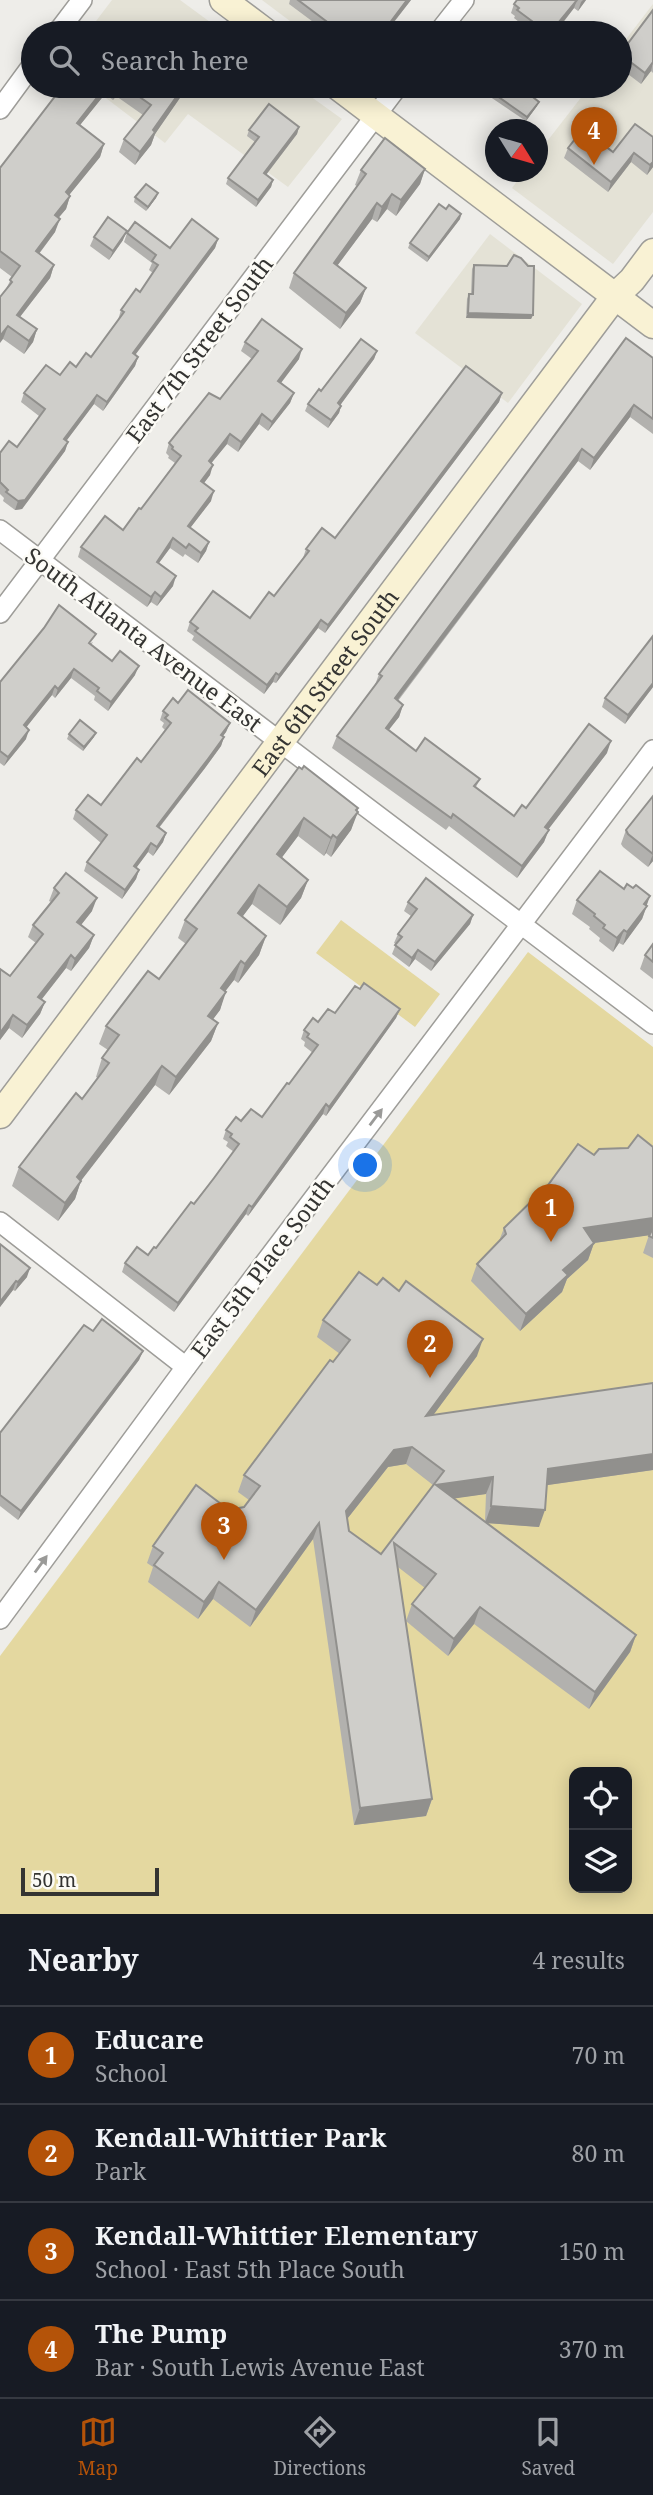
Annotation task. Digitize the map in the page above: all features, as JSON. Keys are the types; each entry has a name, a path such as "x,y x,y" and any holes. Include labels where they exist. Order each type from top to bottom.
{"street":[{"path":"66,21 82,0"},
{"path":"223,0 251,21"},
{"path":"447,21 464,0"},
{"path":"0,108 21,80"},
{"path":"353,98 653,325"},
{"name":"East 7th Street South","path":"0,613 389,98"},
{"name":"East 6th Street South","path":"0,1115 615,296 632,280 653,252"},
{"name":"South Atlanta Avenue East","path":"0,530 653,1024"},
{"name":"East 5th Place South","path":"0,1619 186,1367 653,750"},
{"path":"0,1223 186,1367"}],"shaded area":[{"path":"112,0 180,0 209,21 96,21"},
{"path":"262,0 335,0 363,21 290,21"},
{"path":"653,4 653,212 613,264 512,188 516,182 548,182 548,140 581,98 632,98 632,31"},
{"path":"106,98 313,98 342,119 288,187 188,114 165,143"},
{"path":"490,234 582,304 508,403 415,333"},
{"path":"341,920 440,994 415,1027 316,953"},
{"path":"528,952 653,1047 653,1914 0,1914 0,1656"}],"building":[{"path":"298,0 407,0 391,21 326,21"},
{"path":"517,0 577,0 560,21 532,21 517,10 519,8 514,4"},
{"path":"653,10 653,62 645,73 632,63 632,38"},
{"path":"54,98 97,98 77,123 104,144 66,192 70,196 55,215 60,219 36,251 54,265 17,315 37,329 29,341 8,326 0,336 0,297 20,266 0,251 0,168"},
{"path":"141,98 176,98 140,152 124,139 151,105"},
{"path":"500,98 534,98 539,102 527,117"},
{"path":"269,104 299,127 264,173 273,180 258,200 228,178 259,137 249,130"},
{"path":"635,124 653,137 653,162 650,165 634,153 611,182 568,148 583,129 613,152"},
{"path":"385,138 425,169 401,200 392,194 382,207 377,203 334,263 366,288 346,313 294,273 366,174 361,170"},
{"path":"146,184 158,193 148,207 135,197"},
{"path":"439,204 446,209 449,205 461,214 429,257 410,243"},
{"path":"108,217 127,231 113,251 94,237"},
{"path":"192,219 218,239 133,353 138,357 107,402 97,395 64,439 68,442 25,500 18,501 6,492 8,490 0,482 0,453 9,441 17,447 45,409 24,393 46,365 60,375 70,362 76,367 86,353 91,357 124,312 121,310 136,289 140,292 158,265 152,261 156,255 127,233 135,222 170,248"},
{"path":"514,255 528,266 534,266 533,315 468,313 469,294 473,294 474,265 507,266"},
{"path":"262,319 302,349 278,381 294,393 272,422 262,414 241,442 230,434 209,461 213,465 201,481 214,491 188,526 209,542 201,553 189,544 186,548 173,538 157,562 176,576 161,597 155,592 151,597 81,547 105,516 123,530 139,508 141,509 181,456 169,443 209,393 220,399 258,351 245,342"},
{"path":"626,338 653,358 653,419 634,405 594,458 582,449 395,698 403,705 386,728 416,751 425,738 480,779 474,786 514,816 522,805 526,808 589,724 611,741 545,827 549,830 522,866 453,814 451,818 337,736 382,676 379,674"},
{"path":"361,339 377,351 338,403 341,406 331,420 308,404"},
{"path":"466,366 502,393 328,625 321,620 279,675 276,673 267,685 195,631 198,628 190,622 213,591 250,618 269,592 274,596 309,551 306,549 322,528 335,538"},
{"path":"59,605 96,634 89,643 112,661 120,651 139,666 111,702 97,691 99,688 74,669 58,689 55,686 24,725 29,730 8,757 0,751 0,682"},
{"path":"653,636 653,683 628,715 605,698"},
{"path":"188,690 230,723 221,735 224,737 157,826 166,833 157,847 151,843 134,866 139,870 125,890 87,862 107,835 76,810 88,795 101,805 137,758 141,762 171,723 165,718 168,715 163,711 173,698 178,703"},
{"path":"80,720 96,733 84,747 69,734"},
{"path":"304,766 358,808 358,812 337,838 333,835 331,838 304,818 277,854 308,880 287,907 259,885 238,913 266,936 245,964 241,961 221,988 226,992 208,1016 218,1023 176,1077 162,1066 77,1177 81,1181 65,1203 19,1167 76,1093 82,1099 109,1063 102,1058 119,1035 106,1026 148,971 159,979 197,929 185,920 299,767 302,769"},
{"path":"653,796 653,854 626,830"},
{"path":"600,871 624,889 627,884 633,888 636,885 650,896 644,904 647,906 627,932 624,930 617,938 603,928 605,925 595,914 577,900"},
{"path":"66,873 97,898 77,922 94,935 75,959 71,955 38,997 45,1002 27,1025 13,1015 0,1033 0,969 10,976 43,934 33,925 59,893 54,888"},
{"path":"426,878 473,915 435,962 418,950 412,958 395,945 402,937 398,934 417,909 408,902"},
{"path":"653,944 653,962 645,955"},
{"path":"364,983 400,1009 329,1107 326,1104 252,1207 249,1205 178,1303 125,1263 137,1247 148,1255 156,1248 191,1202 194,1204 214,1178 239,1144 226,1130 236,1117 241,1121 251,1109 262,1117 287,1083 289,1084 318,1045 307,1037 309,1034 304,1030 313,1018 318,1022 328,1009 335,1013 355,986 360,989"},
{"path":"638,1135 653,1147 653,1218 584,1228 594,1243 563,1270 568,1275 526,1314 477,1264 506,1234 504,1228 548,1185 578,1144 594,1155 599,1149 628,1148"},
{"path":"0,1244 30,1268 0,1302"},
{"path":"359,1272 377,1285 383,1278 399,1291 406,1281 483,1339 426,1416 653,1383 653,1454 548,1469 545,1510 491,1506 493,1477 436,1485 636,1635 595,1692 480,1607 454,1639 412,1604 436,1574 394,1543 432,1799 360,1808 319,1523 256,1610 219,1582 204,1602 154,1565 163,1553 153,1546 196,1485 229,1510 244,1507 260,1486 244,1475 330,1360 333,1362 350,1340 323,1320","holes":["412,1447 444,1471 381,1554 349,1531 346,1511 394,1450"]},
{"path":"102,1319 143,1351 21,1511 0,1495 0,1433 84,1325 93,1331"}],"place":[{"name":"The Pump","path":"594,165"},
{"name":"Educare","path":"551,1242"},
{"name":"Kendall-Whittier Park","path":"430,1378"},
{"name":"Kendall-Whittier Elementary","path":"224,1560"}]}
